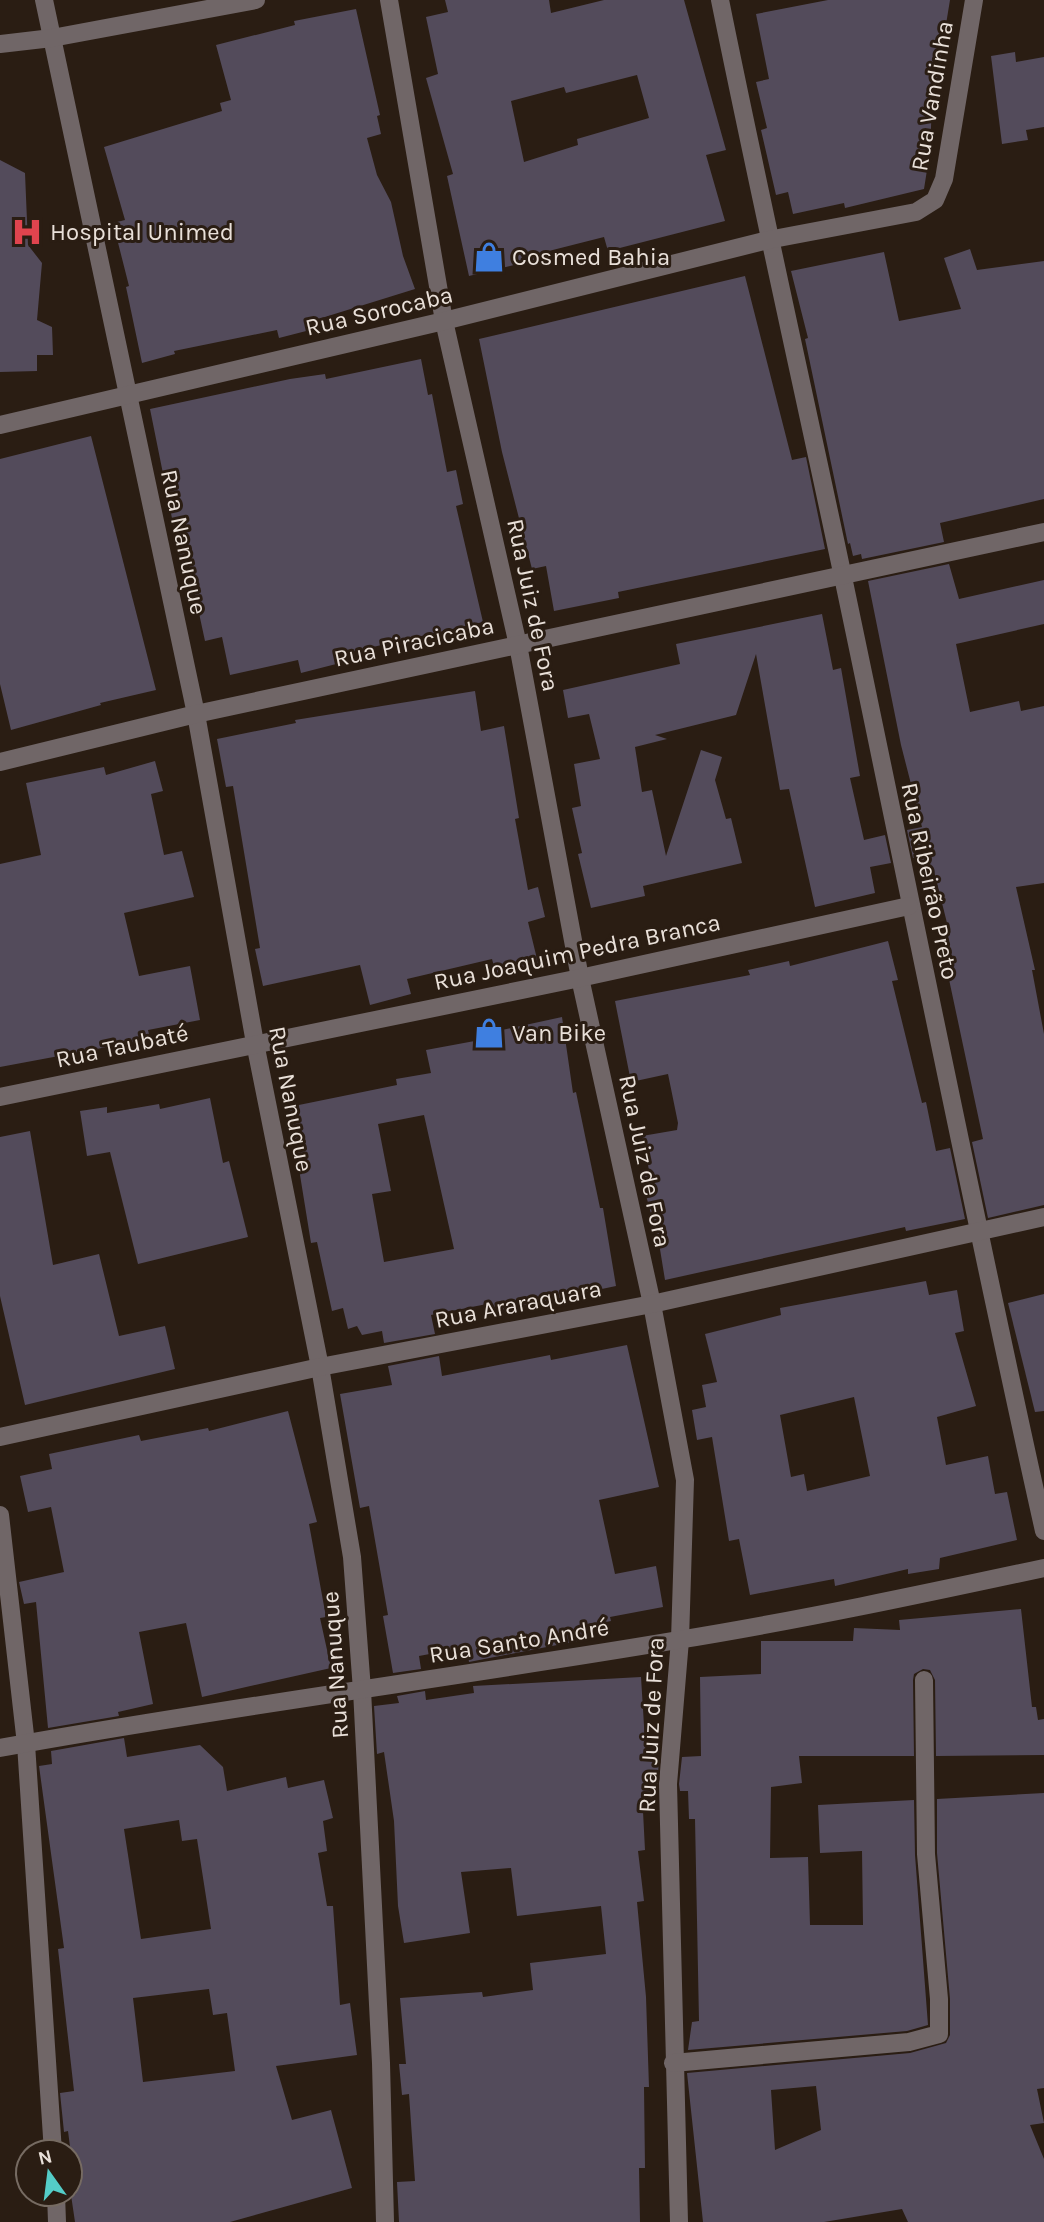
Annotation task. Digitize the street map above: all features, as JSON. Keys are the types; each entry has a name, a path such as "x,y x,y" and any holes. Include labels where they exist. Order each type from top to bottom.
{"street":[{"name":"Rua Nanuque","path":"44,0 196,714 255,1043 320,1367 352,1557 362,1690 381,2063 385,2222"},
{"path":"0,44 52,38 256,0"},
{"name":"Rua Juiz de Fora","path":"389,0 444,321 519,645 580,978 652,1304 685,1480 680,1640 668,1784 679,2222"},
{"name":"Rua Ribeirão Preto","path":"720,0 768,240 843,576 977,1232 1044,1531"},
{"name":"Rua Vandinha","path":"768,240 894,218 916,212 935,200 950,155 974,0"},
{"name":"Rua Sorocaba","path":"0,425 444,321 768,240"},
{"name":"Rua Piracicaba","path":"0,762 196,714 1044,531"},
{"name":"Rua Joaquim Pedra Branca","path":"255,1043 580,978 909,906"},
{"name":"Rua Taubaté","path":"0,1097 255,1043"},
{"name":"Rua Araraquara","path":"0,1437 320,1367 652,1304 1044,1217"},
{"path":"0,1515 26,1744 52,2138"},
{"name":"Rua Santo André","path":"0,1748 215,1711 680,1640 1044,1568"},
{"path":"673,2063 909,2042 939,2034 939,1999 926,1853 924,1680"}],"building":[{"path":"445,0 549,0 551,13 604,0 684,0 726,150 706,155 725,221 608,251 604,237 533,255 534,260 469,276 447,176 453,174 426,78 438,74 426,17 448,12","holes":["637,75 649,118 577,139 578,145 524,162 511,101 564,87 566,93"]},
{"path":"828,0 950,0 937,79 933,79 930,151 924,189 845,208 844,203 793,214 788,192 776,195 761,130 767,128 756,82 769,79 756,14"},
{"path":"356,9 380,115 377,116 381,134 367,138 377,175 391,202 403,256 415,289 312,321 314,329 279,338 277,330 174,351 175,354 142,363 126,287 129,286 113,223 125,220 104,147 222,111 220,103 231,100 216,45 295,25 294,21"},
{"path":"1015,52 1016,62 1044,57 1044,127 1026,130 1028,140 1002,144 991,56"},
{"path":"0,160 25,173 28,245 42,263 37,320 52,327 53,355 37,355 37,371 0,372"},
{"path":"970,249 977,270 1044,261 1044,499 940,523 944,542 862,559 861,554 853,556 850,543 848,544 805,339 808,338 791,271 884,252 899,321 961,309 944,258"},
{"path":"745,276 792,460 806,457 825,549 618,592 619,598 554,611 546,566 532,569 502,452 479,339"},
{"path":"421,359 428,395 432,394 447,472 456,470 463,504 456,506 483,622 342,654 344,662 301,673 298,660 230,675 222,637 205,641 188,562 181,563 150,409 290,379 325,374 326,379"},
{"path":"91,436 156,690 100,703 101,705 11,730 0,684 0,459"},
{"path":"949,564 959,599 1044,580 1044,624 956,644 970,712 1019,701 1021,711 1044,706 1044,883 1016,887 1035,970 1032,970 1044,1034 1044,1205 988,1218 972,1142 983,1139 940,937 950,935 934,871 923,873 919,856 913,858 907,830 922,827 901,745 868,581"},
{"path":"822,614 833,670 841,668 860,776 850,778 864,840 885,835 891,863 870,867 875,893 815,907 789,789 780,790 756,654 736,715 655,735 667,739 635,747 642,792 652,790 666,856 701,750 722,757 715,780 726,819 731,818 742,863 643,886 645,896 591,908 578,854 582,853 572,808 581,806 574,764 600,759 589,714 568,718 563,690 680,664 676,644"},
{"path":"475,691 481,731 504,726 519,818 515,819 528,890 538,887 545,917 528,922 538,963 496,974 492,959 407,979 411,994 370,1005 360,965 263,986 255,949 260,948 233,786 226,787 217,739 296,723 295,720"},
{"path":"155,761 163,791 151,794 164,855 182,851 194,897 124,913 139,976 190,966 200,1020 148,1030 150,1039 0,1067 0,864 41,855 26,783 104,767 106,775"},
{"path":"888,941 898,980 892,981 922,1103 926,1102 936,1151 950,1148 965,1219 906,1231 905,1227 665,1280 659,1243 641,1177 650,1175 642,1136 677,1130 678,1123 668,1074 631,1082 615,1001 750,975 748,970 789,961 790,966"},
{"path":"562,1017 573,1093 576,1092 600,1208 603,1208 616,1286 488,1313 487,1304 431,1315 435,1334 384,1343 382,1331 362,1335 357,1326 348,1329 343,1308 332,1311 317,1242 311,1243 289,1107 397,1085 396,1079 431,1073 426,1050 480,1040 479,1035","holes":["424,1115 454,1249 384,1262 372,1194 391,1191 378,1124"]},
{"path":"210,1098 223,1163 229,1161 248,1237 138,1264 110,1152 87,1156 80,1111 107,1107 107,1113 159,1104 160,1109"},
{"path":"30,1131 53,1265 99,1254 119,1336 165,1326 175,1369 25,1405 0,1296 0,1137"},
{"path":"926,1281 929,1295 957,1290 964,1331 955,1333 976,1406 937,1417 946,1465 988,1456 995,1494 1007,1492 1017,1540 940,1558 939,1569 908,1574 908,1569 835,1586 834,1579 750,1595 739,1539 729,1541 712,1437 697,1440 692,1410 706,1407 702,1385 717,1382 705,1334 781,1315 780,1308","holes":["854,1397 870,1476 807,1491 804,1474 791,1477 780,1415"]},
{"path":"1044,1294 1044,1411 1035,1412 1008,1303"},
{"path":"627,1345 659,1487 599,1500 615,1574 656,1566 663,1607 610,1617 611,1621 587,1626 588,1639 469,1662 467,1647 419,1656 421,1669 393,1673 383,1616 388,1615 369,1506 360,1508 340,1394 392,1385 388,1366 439,1356 442,1376 550,1355 551,1360"},
{"path":"288,1411 317,1522 309,1524 326,1617 320,1618 331,1668 202,1697 186,1623 139,1632 153,1704 118,1712 119,1716 48,1728 36,1602 24,1604 19,1582 64,1572 51,1507 28,1512 20,1476 52,1469 49,1454 139,1435 141,1441 208,1428 209,1431"},
{"path":"1021,1609 1032,1707 1036,1707 1038,1720 1044,1719 1044,1755 936,1756 935,1680 930,1670 923,1669 914,1674 913,1680 914,1756 799,1756 802,1783 771,1787 770,1858 808,1857 810,1925 863,1925 862,1851 820,1853 818,1805 914,1800 915,1855 928,2025 907,2031 688,2050 692,2022 699,2021 695,1819 689,1819 688,1791 680,1791 679,1784 682,1757 701,1756 700,1677 761,1674 761,1641 853,1641 854,1628 900,1630 899,1620"},
{"path":"641,1677 646,1758 659,1757 657,1792 642,1792 645,1850 638,1851 644,1901 637,1902 646,1997 649,2087 644,2087 645,2168 639,2168 640,2222 399,2222 397,2182 415,2181 409,2094 402,2095 399,2064 406,2064 400,1998 482,1992 483,1997 533,1990 530,1963 606,1954 601,1906 517,1916 511,1868 461,1872 470,1933 404,1943 398,1906 394,1821 384,1752 377,1754 374,1706 399,1703 397,1696 425,1691 426,1700 474,1693 473,1686"},
{"path":"124,1738 127,1757 200,1745 223,1767 227,1791 286,1777 288,1788 324,1780 333,1818 323,1821 327,1851 318,1853 327,1906 333,1906 340,2005 350,2003 357,2055 276,2066 292,2120 331,2110 352,2188 230,2222 75,2222 73,2208 84,2208 84,2138 69,2138 68,2131 64,2132 60,2093 74,2091 58,1949 64,1948 39,1766 52,1764 51,1751","holes":["179,1820 182,1841 197,1839 211,1929 141,1939 124,1829","209,1989 213,2015 227,2013 235,2071 143,2082 133,1998"]},
{"path":"1044,1793 1044,2088 1037,2089 1044,2123 1030,2125 1044,2159 1044,2222 908,2222 902,2209 824,2222 703,2222 687,2073 910,2053 946,2043 950,2035 950,1999 937,1853 937,1799","holes":["816,2086 821,2130 775,2150 771,2090"]}],"place":[{"name":"Hospital Unimed","path":"27,232"},
{"name":"Cosmed Bahia","path":"489,257"},
{"name":"Van Bike","path":"489,1033"}]}
